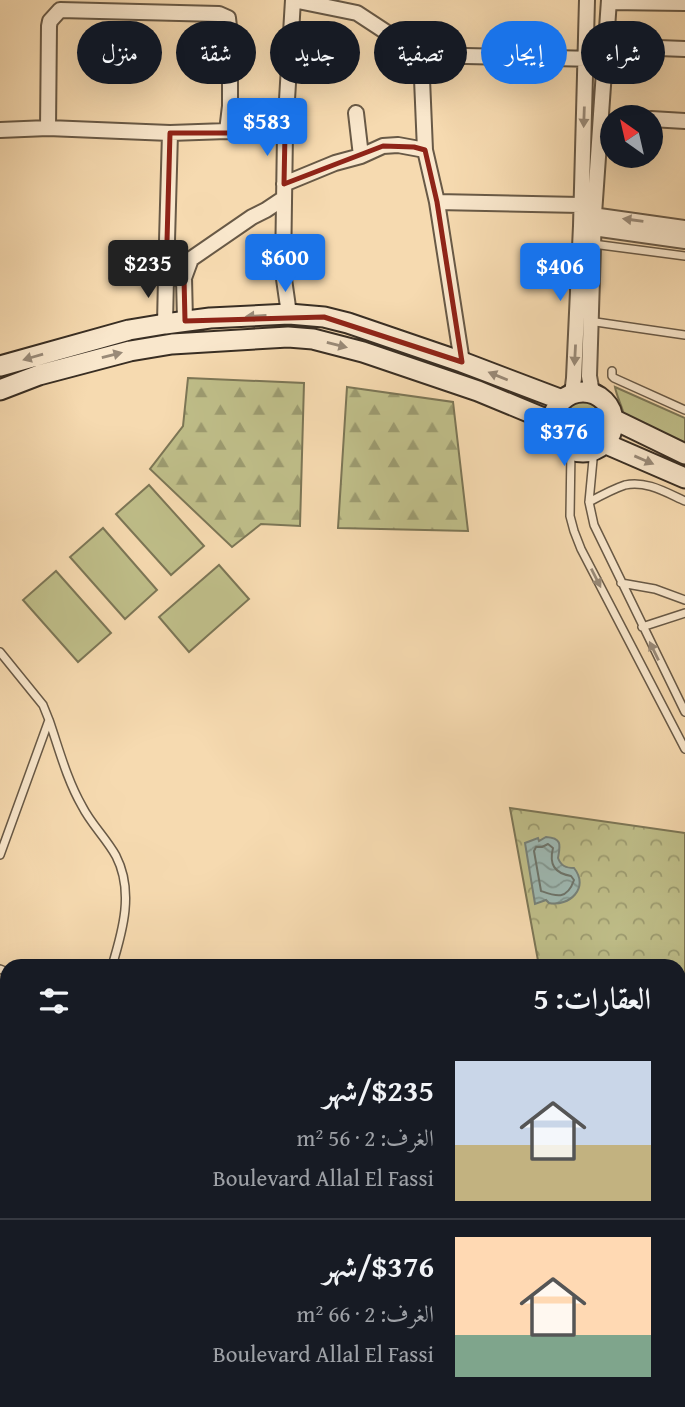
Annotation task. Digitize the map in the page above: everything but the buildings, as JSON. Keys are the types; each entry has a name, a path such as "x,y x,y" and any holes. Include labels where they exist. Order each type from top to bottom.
{"main road":[{"path":"0,366 129,330 175,323 289,314 324,317 348,323 567,397"},
{"path":"0,390 62,369 130,351 172,344 288,337 313,339 363,352 478,391 553,422"},
{"path":"582,392 592,393 606,403 613,419 612,428 609,436 599,446 579,452 558,439 554,430 554,414 567,397 582,392"},
{"path":"613,419 685,454"},
{"path":"599,446 685,478"}],"street":[{"path":"289,314 283,272 284,191 293,0 357,13 374,24"},
{"path":"587,0 587,21"},
{"path":"607,21 609,1 685,4"},
{"path":"48,128 49,26 60,10 219,14 228,18 230,106 227,131"},
{"path":"665,51 685,50"},
{"path":"467,56 581,58"},
{"path":"422,84 425,150 437,202 462,362"},
{"path":"586,84 583,321 592,393"},
{"path":"605,84 606,105"},
{"path":"356,113 361,156"},
{"path":"663,120 685,121"},
{"path":"0,130 48,128 170,133 285,133"},
{"path":"170,133 166,277 175,323"},
{"path":"175,323 184,278 191,259 266,209 284,191 335,163 383,146 398,145 425,150"},
{"path":"567,397 583,321 593,244 586,217 600,148"},
{"path":"437,202 685,228"},
{"path":"586,217 685,241"},
{"path":"166,277 184,278"}],"lane":[{"path":"593,244 685,256"},
{"path":"583,321 685,335"},
{"path":"612,371 614,379 685,410"},
{"path":"599,446 589,502 594,525 685,712"},
{"path":"571,449 570,516 573,531 682,737 685,749"},
{"path":"589,502 626,485 639,484 685,501"},
{"path":"621,583 655,589 685,600"},
{"path":"642,627 685,613"},
{"path":"0,652 43,705 82,807 116,855 124,876 126,909 122,936 114,959"},
{"path":"676,695 685,695"},
{"path":"0,855 49,720"}],"highlighted area":[{"path":"170,133 285,133 284,184 383,146 425,150 437,202 462,362 324,317 185,321 184,278 166,277"}],"green space":[{"path":"188,378 304,383 300,526 261,524 232,547 150,469 183,426"},
{"path":"347,387 453,402 468,531 338,528"},
{"path":"615,387 685,418 685,446 625,419"},
{"path":"581,401 589,402 595,407 600,413 600,429 595,435 589,440 581,441 573,440 567,435 562,429 561,421 562,413 567,407 573,402"},
{"path":"149,485 204,546 171,575 116,514"},
{"path":"103,528 157,590 125,619 70,557"},
{"path":"219,565 249,599 189,652 159,617"},
{"path":"56,571 111,633 78,662 23,600"},
{"path":"510,808 685,833 685,959 538,959"}],"water":[{"path":"546,837 558,841 559,861 564,866 574,868 580,882 575,894 564,902 549,903 546,900 535,904 525,843"}]}
